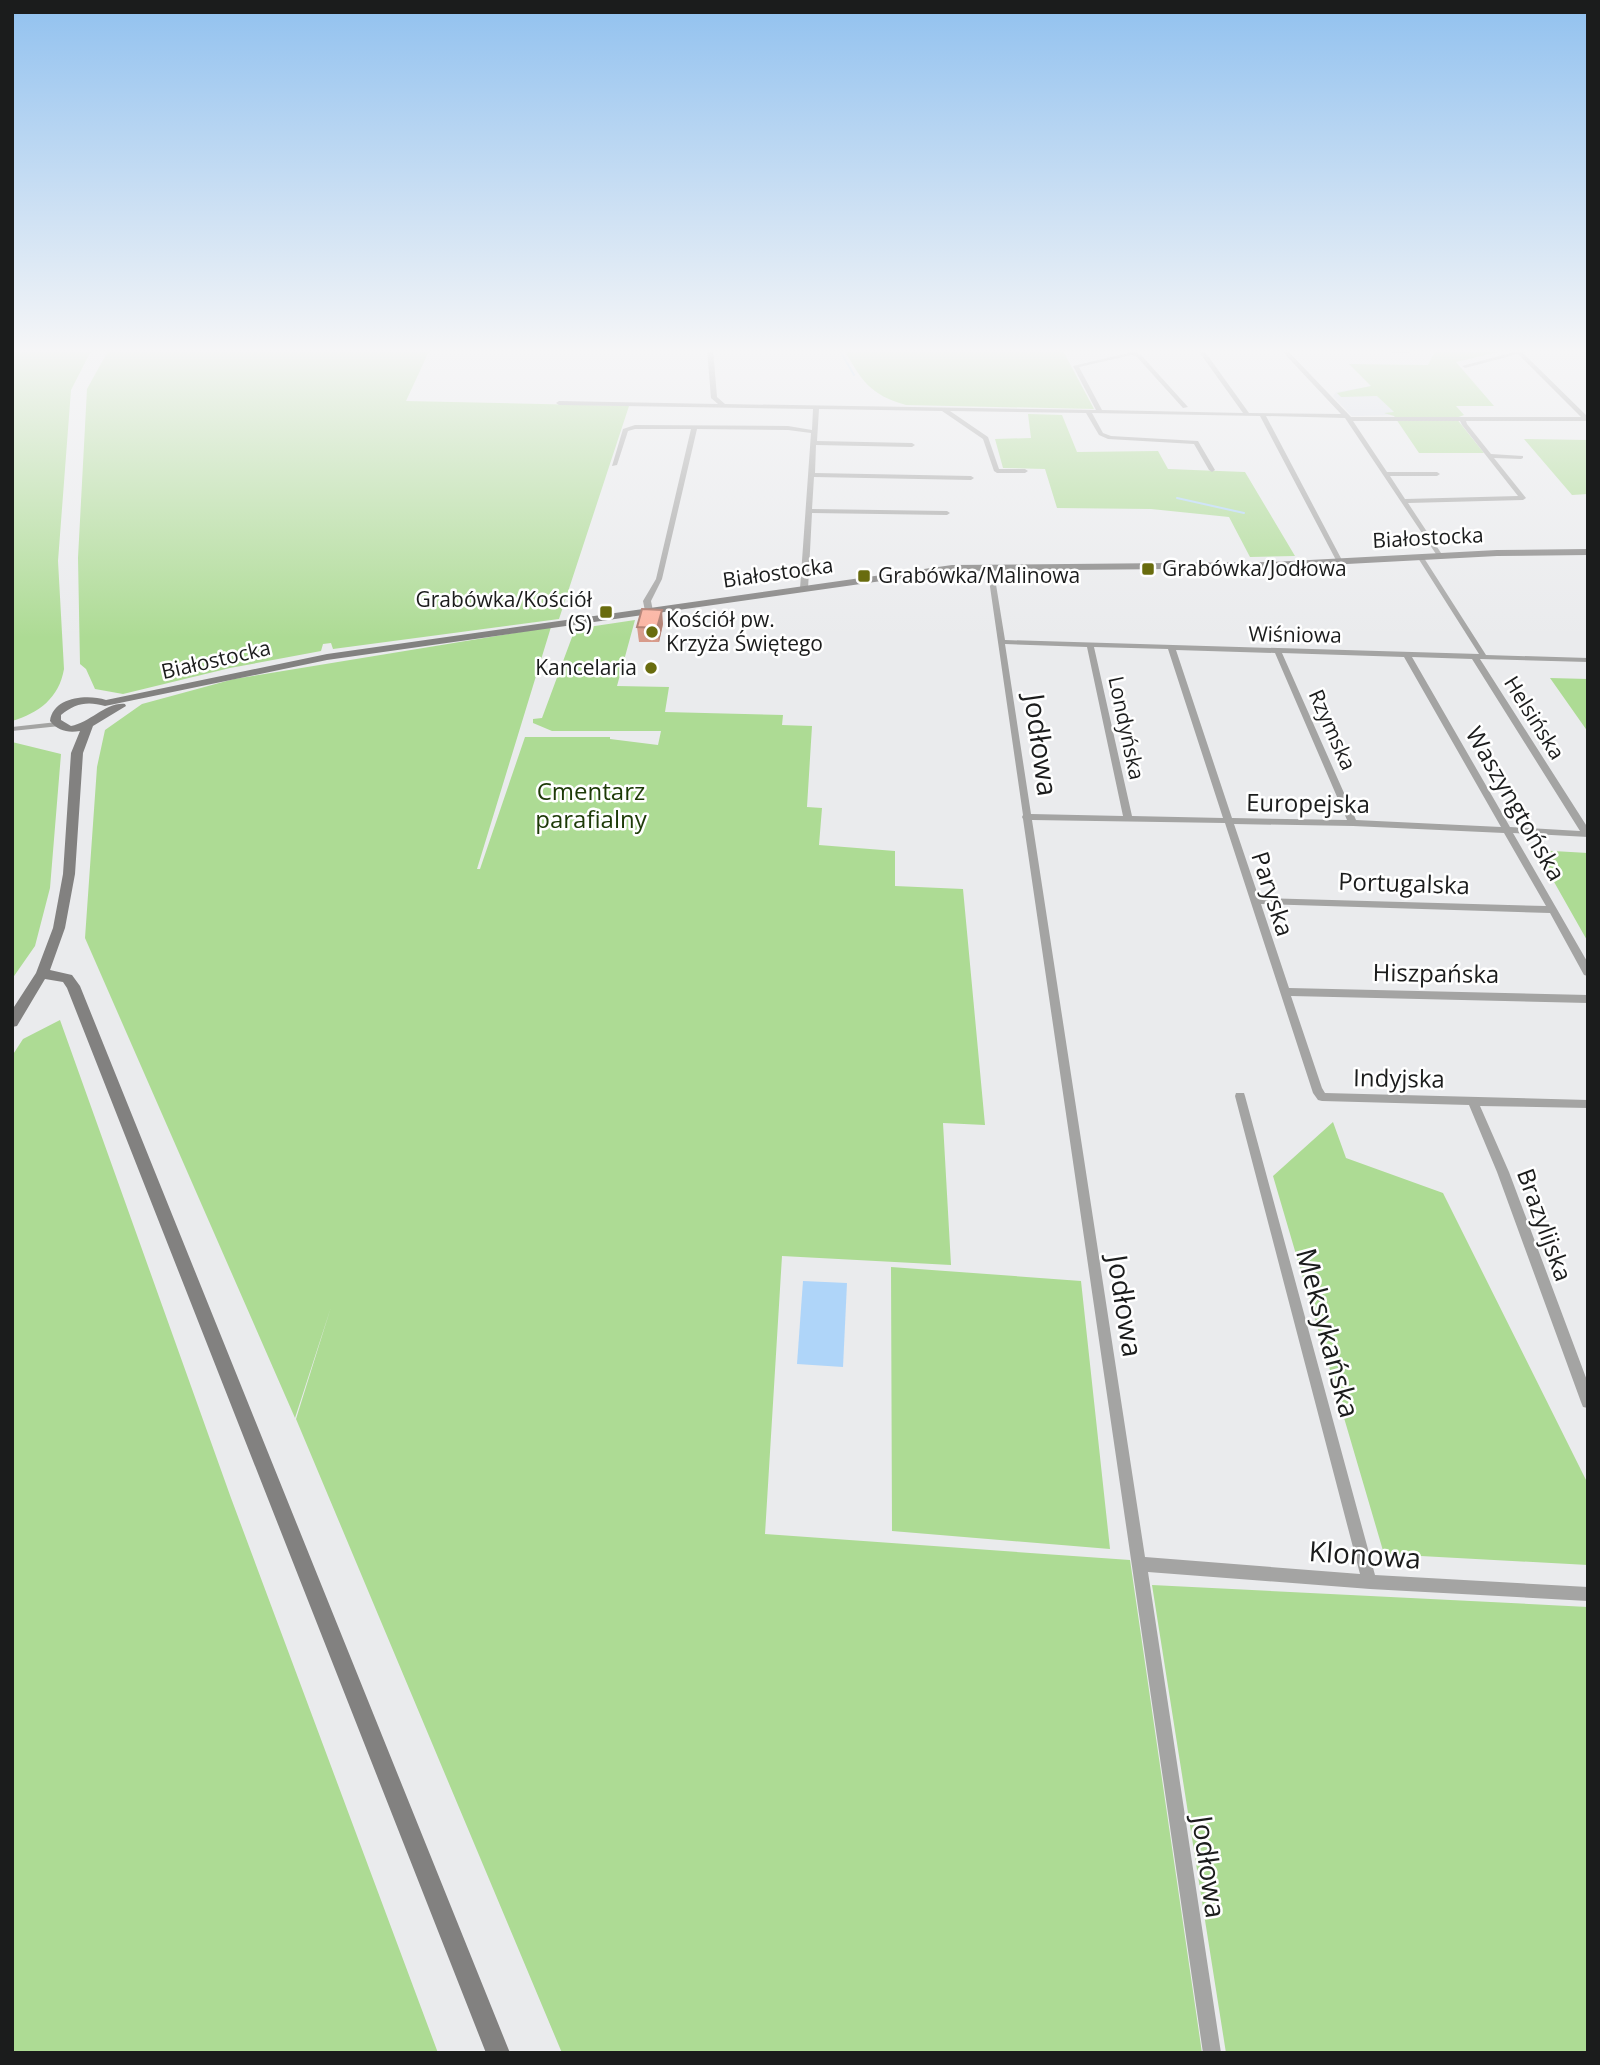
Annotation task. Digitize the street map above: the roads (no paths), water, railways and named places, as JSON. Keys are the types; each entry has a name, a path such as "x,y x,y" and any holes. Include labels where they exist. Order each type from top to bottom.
{"street":[{"path":"614,464 620,445"},
{"path":"649,611 647,601 659,579 690,445"},
{"path":"804,589 813,445"},
{"path":"988,445 997,471 1025,471"},
{"path":"1199,445 1212,470"},
{"path":"1278,445 1340,562"},
{"path":"1366,445 1440,556"},
{"path":"1402,500 1523,498 1481,445"},
{"path":"1489,456 1521,457"},
{"path":"1385,474 1437,474"},
{"path":"811,475 971,478"},
{"path":"809,511 947,513"},
{"name":"Białostocka","path":"106,707 271,667 951,568 1340,562 1588,552"},
{"name":"Helsińska","path":"1420,558 1587,834"},
{"name":"Jodłowa","path":"990,566 1212,2053"},
{"name":"Wiśniowa","path":"1001,642 1588,660"},
{"name":"Londyńska","path":"1090,645 1128,819"},
{"name":"Paryska","path":"1172,649 1284,992"},
{"name":"Rzymska","path":"1278,652 1353,823"},
{"name":"Waszyngtońska","path":"1406,655 1588,972"},
{"path":"15,729 56,719 65,706 83,700 96,699 106,707 100,719 88,725 71,728"},
{"path":"56,719 71,728 78,747"},
{"path":"12,1022 42,974 59,928 68,890 78,747 88,725"},
{"name":"Europejska","path":"1027,817 1353,823 1587,834"},
{"name":"Portugalska","path":"1254,901 1553,910"},
{"path":"42,974 67,978 73,986 498,2053"},
{"name":"Hiszpańska","path":"1284,992 1588,999"},
{"name":"Indyjska","path":"1284,992 1317,1090 1322,1097 1588,1104"},
{"name":"Meksykańska","path":"1240,1096 1370,1582"},
{"name":"Brazylijska","path":"1474,1101 1588,1402"},
{"name":"Klonowa","path":"1140,1564 1370,1582 1588,1594"}],"water":[{"path":"803,1281 847,1283 843,1367 797,1364"}],"waterway":[{"path":"1177,498 1244,513"}],"place":[{"name":"Grabówka/Jodłowa","path":"1148,569"},
{"name":"Grabówka/Malinowa","path":"864,576"},
{"name":"Grabówka/Kościół (S)","path":"606,612"},
{"name":"Kościół pw. Krzyża Świętego","path":"652,632"},
{"name":"Kancelaria","path":"651,668"}],"park label":[{"name":"Cmentarz parafialny","path":"591,806"}]}
